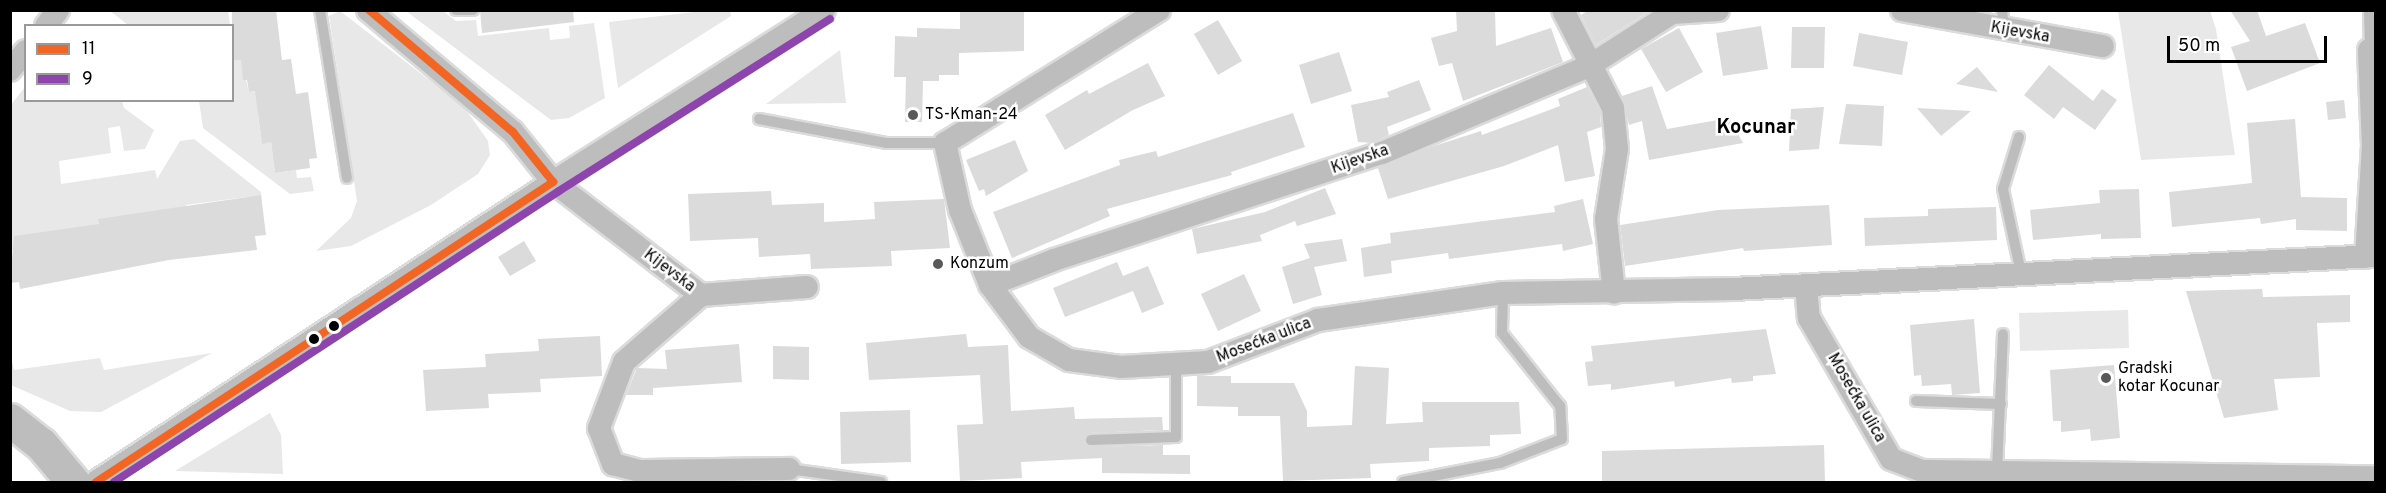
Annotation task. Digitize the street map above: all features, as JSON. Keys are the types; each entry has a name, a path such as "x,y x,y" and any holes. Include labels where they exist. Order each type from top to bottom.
{"main road":[{"path":"10,420 41,444 73,483"}],"street":[{"path":"48,24 58,10"},
{"name":"Kijevska","path":"368,10 513,132 553,182 701,295 807,287"},
{"path":"96,483 553,182 825,10"},
{"path":"943,139 1159,10"},
{"path":"1563,10 1589,66 1613,108 1617,149 1606,219 1614,293"},
{"name":"Kijevska","path":"990,285 1054,260 1382,153 1589,66 1672,13 1718,10"},
{"name":"Kijevska","path":"1902,10 2003,21 2103,46"},
{"path":"2371,257 2372,50"},
{"path":"10,70 24,53"},
{"name":"Mosećka ulica","path":"943,139 960,210 990,285 1029,337 1069,360 1121,367 1209,362 1318,320 1503,293 1614,293 1806,286 2021,273 2371,257"},
{"name":"Mosećka ulica","path":"1806,286 1809,318 1891,459 1923,471 2376,477"},
{"path":"701,295 624,362 599,428 613,464 639,471 789,469"}],"lane":[{"path":"320,10 347,178"},
{"path":"456,10 473,10"},
{"path":"2369,10 2372,50"},
{"path":"759,119 886,142 943,139"},
{"path":"2019,137 2003,189 2021,273"},
{"path":"1403,483 1500,463 1562,439 1560,406 1502,333 1503,293"},
{"path":"1996,471 2003,334"},
{"path":"1091,440 1176,437 1176,364"},
{"path":"1916,402 2001,404"},
{"path":"789,469 881,483"}],"shaded area":[{"path":"110,11 228,11 230,24 127,24"},
{"path":"340,11 464,107 488,141 490,155 478,174 431,205 351,246 316,251 351,218 357,201 329,16"},
{"path":"406,11 443,11 456,21 476,20 478,36 549,28 550,40 570,38 569,26 594,23 605,98 569,118 551,120"},
{"path":"703,11 730,11 731,16 618,88 609,22"},
{"path":"2118,11 2210,11 2216,29 2235,155 2141,160"},
{"path":"840,50 846,103 766,104"},
{"path":"241,60 249,92 272,89 258,115 262,143 271,142 275,173 296,170 297,178 311,177 314,191 290,194 203,128 199,102 234,102 234,61"},
{"path":"24,88 24,102 122,102 124,108 154,130 145,149 124,151 120,126 108,128 111,153 59,161 61,184 155,170 157,179 180,141 194,139 261,192 262,207 246,197 186,205 187,218 11,250 10,106"},
{"path":"2128,310 2129,348 2020,351 2019,313"},
{"path":"212,353 101,412 70,411 11,385 11,356 14,370 100,358 104,370"},
{"path":"270,413 281,435 283,474 175,471"}],"building":[{"path":"232,10 276,10 282,60 291,59 296,94 308,92 317,158 309,159 310,168 275,173 271,142 262,144 255,91 249,92 247,80 243,80 241,60 234,61 234,24 232,24"},
{"path":"480,10 573,10 574,22 482,33"},
{"path":"960,10 1024,10 1024,51 959,53 959,75 939,75 939,81 923,81 922,122 905,122 906,77 894,77 895,36 917,37 917,28 960,29"},
{"path":"1456,10 1495,10 1496,46 1551,28 1563,62 1463,101 1452,63 1439,66 1431,38 1457,31"},
{"path":"1589,10 1651,10 1596,45 1581,15"},
{"path":"2230,10 2257,10 2266,36 2305,23 2320,63 2247,91 2231,47 2250,41"},
{"path":"1218,20 1242,61 1218,75 1194,34"},
{"path":"1761,26 1768,69 1723,76 1716,33"},
{"path":"1792,27 1825,27 1824,68 1791,68"},
{"path":"1679,28 1703,72 1666,92 1641,49"},
{"path":"1859,33 1908,42 1902,75 1853,66"},
{"path":"1339,52 1352,91 1311,104 1299,65"},
{"path":"1148,63 1165,96 1133,110 1065,150 1045,115 1087,90 1089,94"},
{"path":"2049,65 2093,101 2102,89 2117,100 2095,130 2063,107 2054,119 2024,95"},
{"path":"1977,67 1998,92 1956,84"},
{"path":"1419,80 1431,110 1387,127 1389,135 1371,143 1358,142 1351,105 1389,97 1387,92"},
{"path":"1652,86 1667,129 1729,118 1743,143 1649,160 1642,121 1629,125 1622,96"},
{"path":"1587,87 1600,112 1601,127 1587,132 1595,176 1565,182 1558,145 1504,166 1388,199 1378,168 1434,146 1481,131 1482,135 1560,106 1558,99"},
{"path":"2344,100 2346,118 2328,120 2326,102"},
{"path":"1846,104 1884,106 1882,146 1839,144"},
{"path":"1824,107 1819,149 1789,151 1791,109"},
{"path":"1917,108 1971,111 1941,136"},
{"path":"1293,113 1305,147 1231,172 1232,175 1107,209 1110,216 1012,258 993,212 1120,165 1119,160 1156,151 1158,157"},
{"path":"2295,119 2301,197 2347,198 2347,231 2296,230 2296,219 2261,224 2260,218 2172,227 2169,192 2252,183 2247,123"},
{"path":"1015,140 1028,171 986,196 984,189 979,191 966,160"},
{"path":"1325,188 1336,214 1297,226 1295,221 1260,235 1262,241 1197,254 1192,229 1265,212"},
{"path":"2139,189 2141,238 2101,239 2101,234 2033,240 2030,210 2100,203 2099,190"},
{"path":"771,191 772,205 824,203 824,222 875,219 874,202 944,199 950,248 891,251 892,266 811,269 810,254 759,257 758,238 690,241 688,194"},
{"path":"261,195 266,235 255,236 257,250 169,260 20,289 19,282 10,283 14,236 99,224 98,219"},
{"path":"1583,199 1593,244 1563,251 1562,244 1449,259 1448,253 1391,261 1392,273 1364,277 1361,248 1391,243 1390,233 1555,212 1554,206"},
{"path":"1829,205 1832,245 1744,251 1743,248 1625,266 1620,225 1718,210"},
{"path":"1996,207 1997,240 1865,246 1864,218 1928,216 1928,209"},
{"path":"1342,239 1347,261 1314,267 1322,295 1293,304 1282,267 1310,258 1304,244"},
{"path":"524,241 536,261 510,276 498,257"},
{"path":"1117,262 1123,276 1148,266 1164,304 1142,313 1133,291 1065,317 1053,288"},
{"path":"1244,274 1261,311 1218,331 1201,294"},
{"path":"2262,289 2263,297 2350,295 2350,322 2317,323 2320,377 2274,379 2278,410 2224,418 2186,291"},
{"path":"1974,319 1980,393 1952,395 1951,384 1922,386 1921,375 1914,376 1910,325"},
{"path":"1766,329 1776,374 1753,376 1753,381 1732,383 1731,378 1675,387 1674,381 1611,390 1611,384 1588,386 1585,362 1593,361 1591,346"},
{"path":"966,334 968,347 1008,345 1011,411 1074,407 1075,419 1162,417 1163,430 1090,433 1085,436 1084,443 1091,447 1163,445 1163,455 1190,455 1190,474 1102,473 1102,458 1021,462 1022,478 960,481 957,425 983,424 980,375 869,380 866,343"},
{"path":"600,336 602,376 540,379 541,392 488,394 489,408 426,411 423,370 486,367 485,354 539,351 538,339"},
{"path":"739,344 742,382 653,388 653,395 626,395 637,368 667,369 665,350"},
{"path":"773,346 809,347 809,380 773,379"},
{"path":"2114,365 2120,438 2091,441 2090,429 2061,432 2061,421 2053,421 2050,370"},
{"path":"1355,366 1389,368 1386,424 1423,422 1422,402 1519,402 1521,434 1490,435 1490,446 1429,448 1429,461 1370,464 1371,478 1283,481 1280,416 1238,416 1238,407 1197,406 1197,376 1231,376 1231,383 1294,383 1307,411 1307,427 1352,425"},
{"path":"910,410 911,462 841,464 840,412"},
{"path":"1824,445 1825,483 1602,483 1602,451"}],"transit line":[{"name":"11","path":"369,10 513,132 553,182"},
{"name":"9","path":"114,482 559,191 830,19"},
{"name":"11","path":"96,482 553,182"}],"place":[{"name":"TS-Kman-24","path":"913,115"},
{"name":"Konzum","path":"938,264"},
{"name":"Gradski kotar Kocunar","path":"2106,378"}],"district":[{"name":"Kocunar","path":"1756,128"}]}
